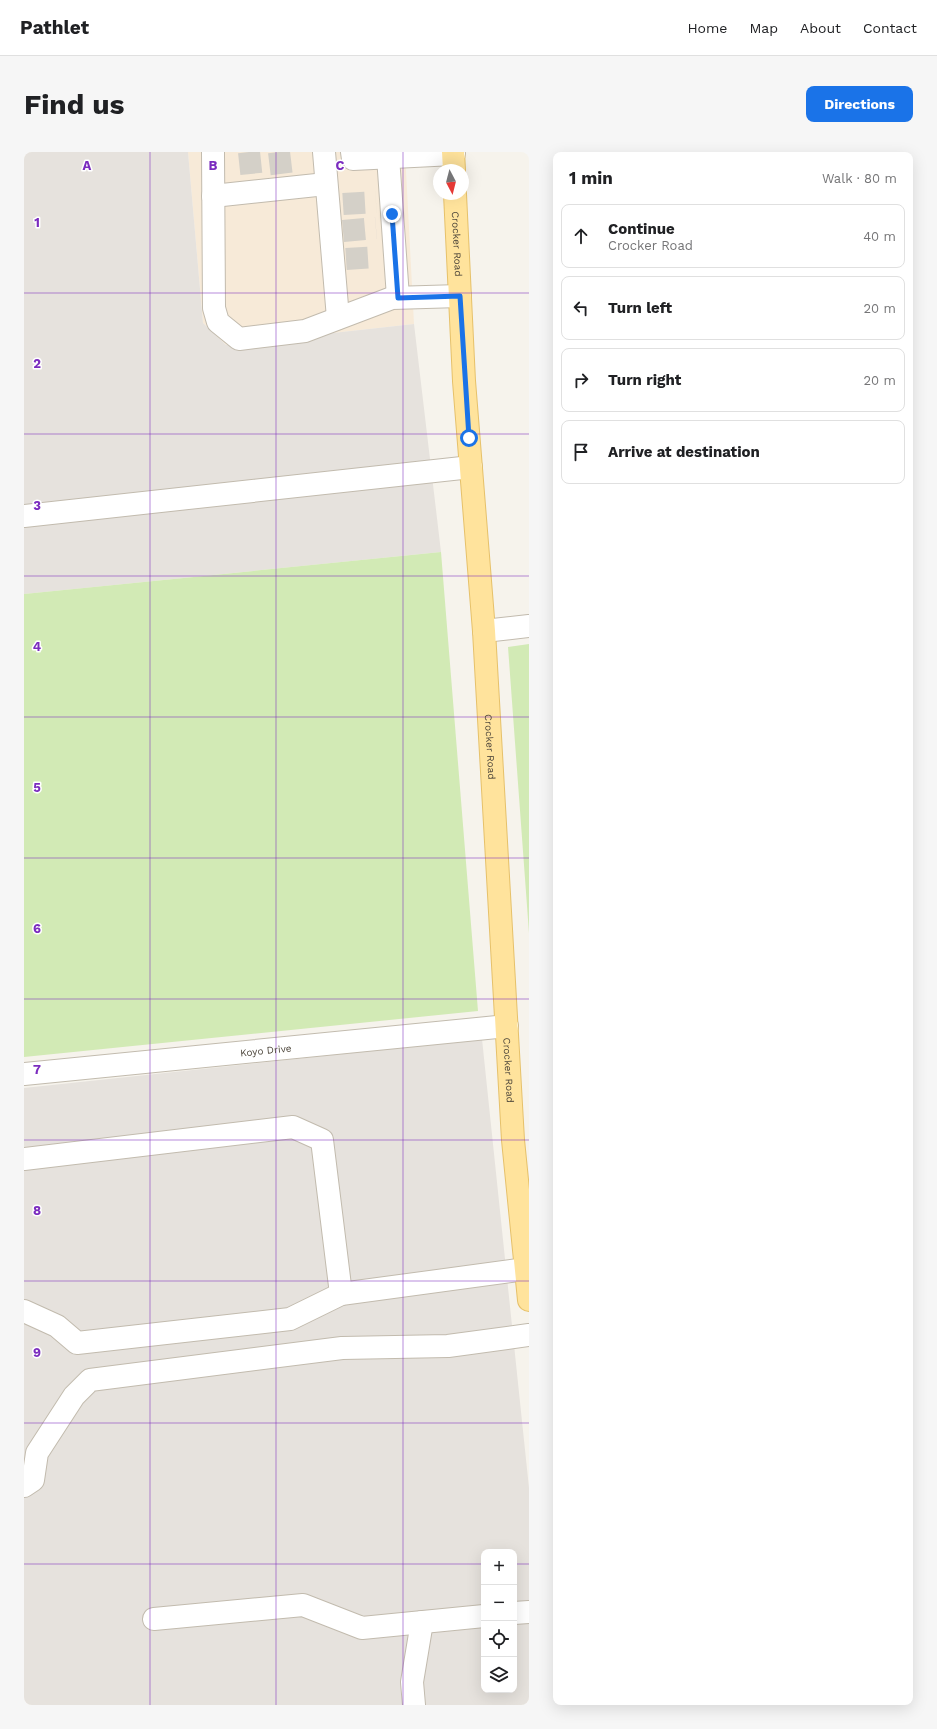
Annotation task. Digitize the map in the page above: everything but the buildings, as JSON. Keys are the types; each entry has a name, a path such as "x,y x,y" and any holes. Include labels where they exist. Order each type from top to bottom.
{"main road":[{"name":"Crocker Road","path":"455,200 464,381 484,631 513,1140 526,1255 529,1300"}],"street":[{"path":"213,152 214,308 218,322 227,331 239,339 304,331 392,298 460,296"},
{"path":"338,318 339,260 332,198 325,158 352,156 454,159"},
{"path":"388,157 383,201 384,228 387,256 398,298"},
{"path":"213,196 252,186 282,183 332,198"},
{"path":"24,516 471,467"},
{"path":"484,631 529,626"},
{"name":"Koyo Drive","path":"24,1074 507,1026"},
{"path":"24,1159 293,1127 322,1140 341,1294"},
{"path":"24,1311 56,1326 77,1343 290,1319 341,1294 526,1255"},
{"path":"24,1486 33,1480 37,1453 74,1396 90,1380 342,1348 448,1346 529,1335"},
{"path":"154,1619 303,1605 362,1628 481,1616"},
{"path":"517,1613 529,1612"},
{"path":"414,1705 412,1682 422,1622"}],"shaded area":[{"path":"24,152 188,152 203,323 226,345 414,324 441,552 24,594"},
{"path":"188,152 405,152 414,324 226,345 203,323"},
{"path":"482,1039 529,1488 529,1705 24,1705 24,1088"}],"green space":[{"path":"441,552 478,1011 24,1057 24,594"},
{"path":"529,644 529,933 508,647"}],"tunnel":[{"path":"249,152 252,180"},
{"path":"279,152 282,177"},
{"path":"343,204 376,202"},
{"path":"343,231 376,228"},
{"path":"346,259 378,257"}],"route":[{"path":"392,214 398,298 460,296 464,381 469,438"}]}
